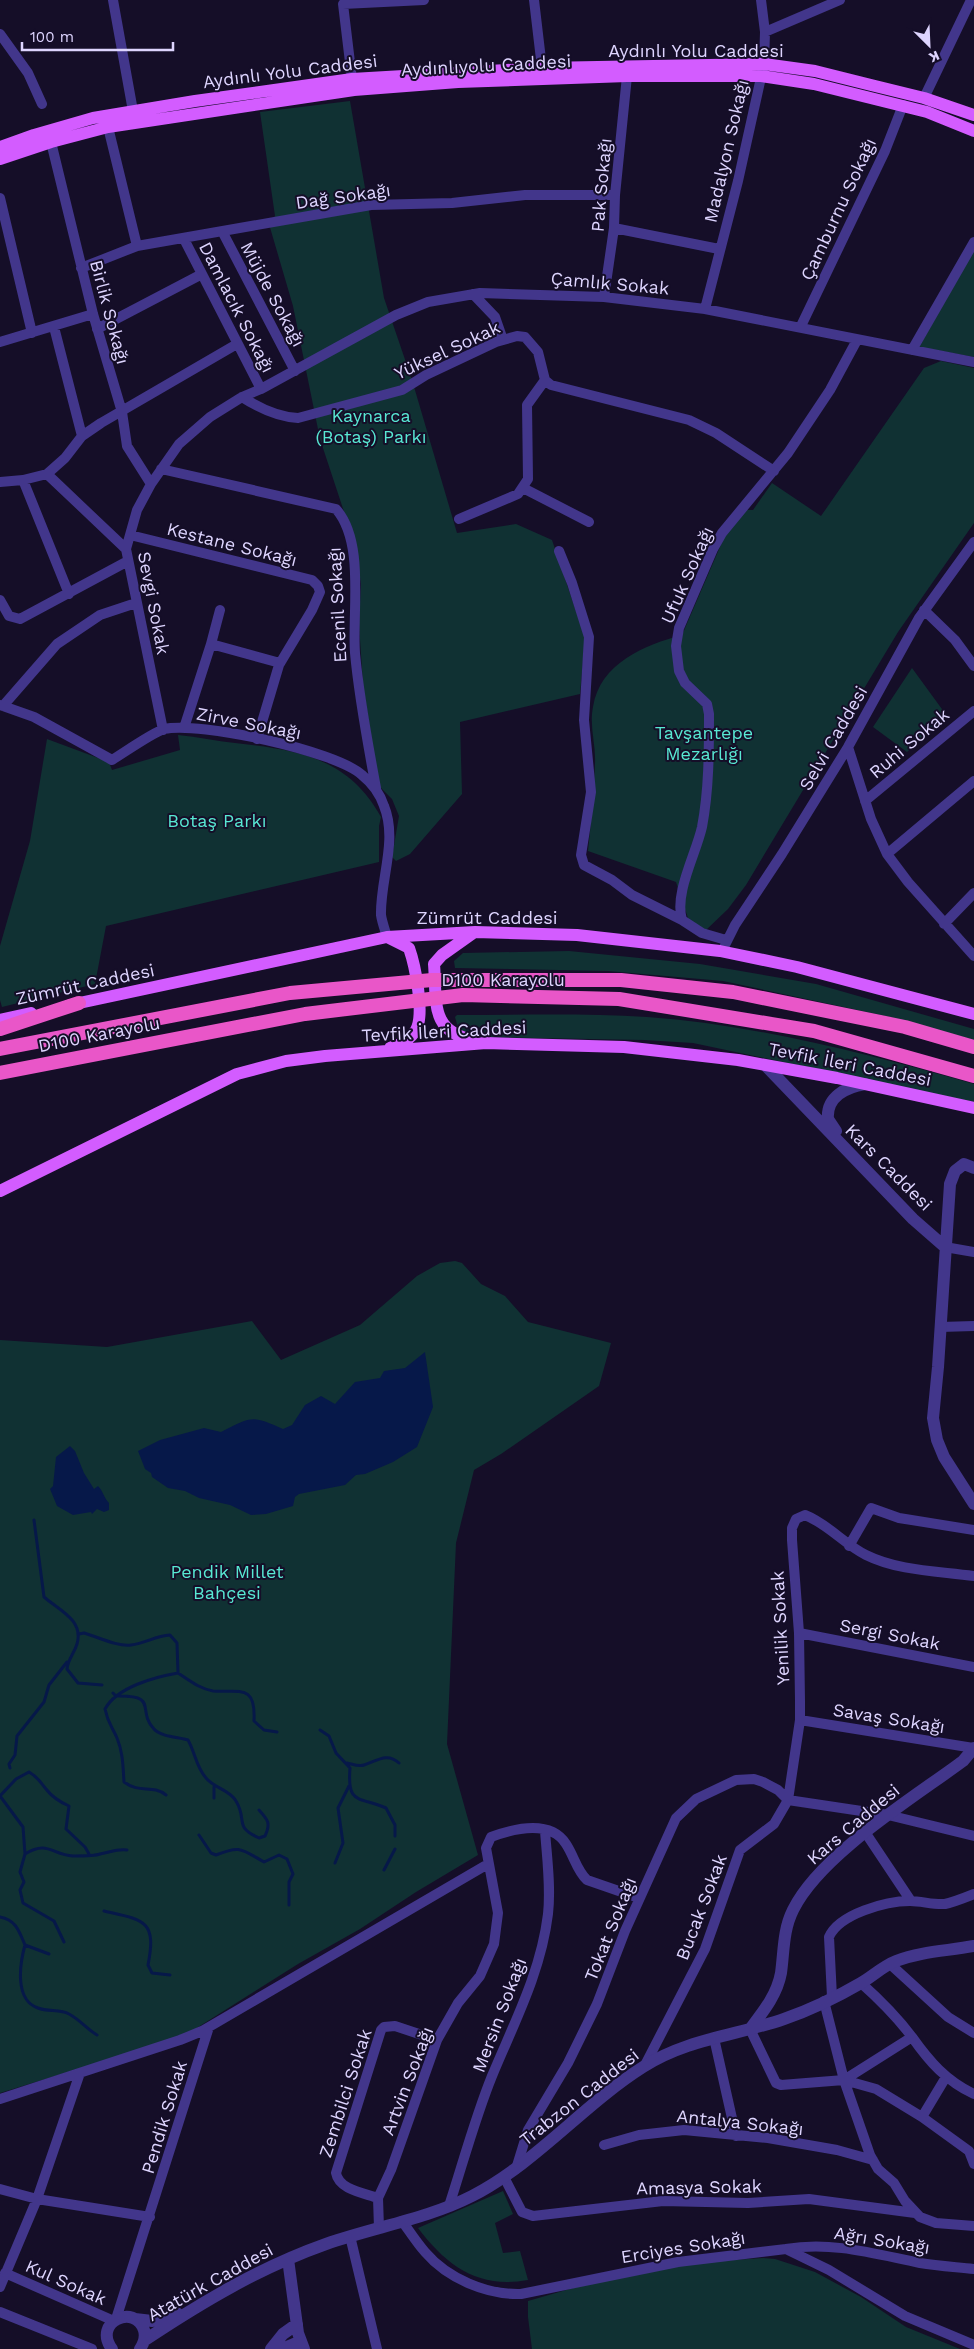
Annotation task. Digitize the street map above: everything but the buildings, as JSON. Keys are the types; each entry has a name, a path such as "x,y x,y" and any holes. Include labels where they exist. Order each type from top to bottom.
{"highway":[{"name":"D100 Karayolu","path":"0,1049 290,993 432,980 621,980 715,990 799,1004 905,1027 974,1046"},
{"name":"D100 Karayolu","path":"0,1073 305,1014 463,995 620,999 814,1032 974,1076"},
{"path":"0,1029 80,1003"}],"main road":[{"name":"Aydınlı Yolu Caddesi","path":"0,147 93,118 352,79 542,68 815,71 924,98 974,115"},
{"name":"Aydınlıyolu Caddesi","path":"0,159 51,142 108,127 354,90 458,82 762,70 903,105 942,117 974,131"},
{"name":"Zümrüt Caddesi","path":"0,1020 387,937 475,932 577,935 725,946 974,1014"},
{"path":"475,932 442,955 434,964 439,1019 449,1032 460,1038 486,1042"},
{"path":"382,1052 407,1041 416,1030 419,1020 415,964 409,948 387,937"},
{"name":"Tevfik İleri Caddesi","path":"0,1191 237,1074 286,1061 486,1042 624,1047 682,1052 864,1084 974,1108"}],"street":[{"path":"113,0 133,111"},
{"path":"352,79 342,4 424,0"},
{"path":"534,0 542,68"},
{"name":"Madalyon Sokağı","path":"705,309 719,248 738,181 762,70 765,32 761,0"},
{"path":"765,32 840,0"},
{"path":"924,98 971,0"},
{"path":"0,34 28,73 42,104"},
{"name":"Pak Sokağı","path":"604,297 614,228 614,195 627,76"},
{"name":"Çamburnu Sokağı","path":"800,326 885,151 903,105"},
{"path":"108,127 137,246"},
{"name":"Birlik Sokağı","path":"51,142 93,314 122,412 126,446 151,484"},
{"name":"Dağ Sokağı","path":"81,268 137,246 371,205 452,203 525,195 614,195"},
{"path":"0,198 32,333"},
{"path":"614,228 719,248"},
{"name":"Müjde Sokağı","path":"222,231 295,371"},
{"name":"Damlacık Sokağı","path":"184,239 261,390"},
{"path":"912,350 974,242"},
{"path":"97,329 202,274"},
{"name":"Çamlık Sokak","path":"261,390 396,315 428,302 473,294 540,293 604,297 705,309 800,326 857,340 974,362"},
{"path":"473,294 495,317 503,340"},
{"path":"0,342 93,314"},
{"path":"54,327 82,436"},
{"name":"Yüksel Sokak","path":"242,397 269,412 286,418 298,418 402,390 426,375 503,340 517,336 526,337 538,352 545,380"},
{"name":"Ufuk Sokağı","path":"682,920 680,912 684,886 703,817 707,788 709,714 707,704 684,683 679,671 676,646 679,628 713,549 722,533 740,509 774,471 830,390 857,340"},
{"path":"0,482 23,480 47,474 65,458 82,436 101,423 237,344"},
{"path":"459,519 518,494 523,488 528,479 528,405 545,380 551,386 690,420 716,432 774,471"},
{"name":"Sevgi Sokak","path":"163,730 126,550 137,510 161,469 179,444 192,431 242,397 261,390"},
{"name":"Ecenil Sokağı","path":"161,469 336,509 342,516 349,532 353,554 355,653 376,790"},
{"path":"47,474 126,550"},
{"path":"23,480 69,594"},
{"path":"523,488 589,522"},
{"name":"Kestane Sokağı","path":"130,535 312,580 318,586 320,592 312,610 280,663"},
{"name":"Selvi Caddesi","path":"725,946 848,746 924,610 974,542"},
{"path":"559,551 572,583 589,637 584,720 591,792 581,855 584,865 612,880 632,895 682,920 725,946"},
{"path":"1,604 9,616 20,619 128,561"},
{"path":"136,603 100,615 57,644 1,706 34,718 112,760 163,730"},
{"path":"184,728 220,610"},
{"path":"924,610 955,640 974,666"},
{"path":"211,644 280,663 257,739"},
{"name":"Ruhi Sokak","path":"866,801 974,711"},
{"name":"Zirve Sokağı","path":"163,730 184,728 280,742 334,759 362,774 376,790 384,806 388,822 381,916 387,937"},
{"path":"848,746 876,833 888,854 908,882 974,956"},
{"path":"888,854 974,781"},
{"path":"944,924 974,893"},
{"name":"Kars Caddesi","path":"766,1066 913,1218 927,1230"},
{"name":"Kars Caddesi","path":"864,1084 840,1092 829,1105 828,1119 831,1126 916,1213 927,1230"},
{"path":"974,1168 964,1164 955,1171 950,1184 933,1412 937,1440 951,1470 974,1504"},
{"path":"927,1230 946,1247 974,1252"},
{"path":"940,1326 974,1326"},
{"path":"938,1352 933,1367 928,1403 930,1433 936,1454 945,1472 974,1512"},
{"path":"974,1530 899,1518 871,1508 849,1546 886,1564 974,1576"},
{"name":"Yenilik Sokak","path":"788,1800 800,1720 799,1633 792,1528 796,1519 805,1515 814,1518 849,1546"},
{"name":"Sergi Sokak","path":"799,1633 974,1666"},
{"name":"Savaş Sokağı","path":"800,1720 974,1748"},
{"name":"Kars Caddesi","path":"750,2029 766,2008 778,1984 787,1925 797,1902 816,1876 865,1832 963,1761 974,1748"},
{"name":"Tokat Sokağı","path":"516,2169 528,2130 568,2063 598,2004 639,1898 676,1818 696,1799 736,1780 748,1778 763,1782 778,1790 788,1800"},
{"path":"788,1800 888,1815 974,1836"},
{"name":"Bucak Sokak","path":"646,2065 705,1949 740,1850 774,1824 788,1800"},
{"name":"Artvin Sokağı","path":"379,2228 378,2198 391,2170 437,2040 458,2003 480,1976 494,1944 498,1913 486,1848 491,1837 522,1828 558,1835 565,1842 581,1875 587,1880 639,1898"},
{"name":"Mersin Sokağı","path":"449,2206 486,2094 528,1993 537,1964 548,1914 545,1831"},
{"path":"865,1832 911,1901"},
{"path":"0,2100 180,2040 208,2028 488,1864"},
{"path":"915,2213 894,2183 881,2173 873,2160 844,2080 828,1999 829,1937 832,1929 846,1919 873,1908 911,1901 934,1904 946,1903 974,1894"},
{"name":"Trabzon Caddesi","path":"350,2236 466,2200 516,2169 584,2112 646,2065 675,2050 786,2018 861,1983 890,1964 916,1954 974,1946"},
{"path":"890,1964 948,2016 974,2033"},
{"path":"861,1983 876,1996 912,2037 929,2060 946,2077 974,2094"},
{"name":"Zembilci Sokak","path":"378,2198 346,2187 340,2183 336,2173 381,2030 384,2026 395,2026 437,2040"},
{"name":"Pendik Sokak","path":"124,2319 128,2284 208,2028"},
{"path":"750,2029 776,2083 781,2085 844,2080 876,2089 922,2117 969,2151 974,2164"},
{"path":"844,2080 912,2037"},
{"path":"714,2038 736,2136"},
{"path":"0,2287 37,2199 80,2073"},
{"path":"922,2117 946,2077"},
{"name":"Antalya Sokağı","path":"604,2145 661,2131 684,2130 768,2138 837,2150 873,2160"},
{"name":"Amasya Sokak","path":"504,2178 522,2212 533,2216 664,2200 748,2203 809,2199 915,2213 927,2221 974,2226"},
{"path":"0,2189 37,2199 150,2217"},
{"name":"Erciyes Sokağı","path":"402,2221 426,2254 448,2271 480,2289 505,2295 521,2294 678,2262 786,2249"},
{"path":"350,2236 377,2349"},
{"name":"Atatürk Caddesi","path":"142,2344 194,2308 288,2259 350,2236"},
{"name":"Ağrı Sokağı","path":"786,2249 815,2246 846,2247 922,2263 974,2269"},
{"path":"786,2249 829,2270 905,2316 974,2345"},
{"path":"282,2349 302,2345 297,2324 288,2259"},
{"name":"Kul Sokak","path":"5,2273 124,2319"},
{"path":"107,2346 108,2328 124,2319 152,2320 194,2308"},
{"path":"0,2312 92,2349"},
{"path":"124,2319 144,2328 142,2344"},
{"path":"271,2349 283,2334 297,2324"}],"green space":[{"name":"Kaynarca (Botaş) Parkı","path":"350,101 384,298 412,380 457,533 516,524 552,540 585,638 580,694 460,722 462,794 410,854 396,861 392,857 399,816 392,799 379,786 363,685 359,624 361,584 355,545 320,439 293,306 269,224 275,216 260,112"},
{"path":"974,250 974,357 919,347"},
{"name":"Tavşantepe Mezarlığı","path":"941,361 974,368 974,523 898,632 746,885 728,909 705,931 688,918 676,882 588,851 595,763 592,714 597,692 614,668 626,658 653,644 682,635 732,519 745,510 753,510 772,483 821,516 924,368"},
{"path":"912,668 947,716 907,752 873,727"},
{"name":"Botaş Parkı","path":"178,735 279,749 319,760 337,769 353,781 368,797 381,817 379,826 379,862 106,926 95,984 2,1007 0,1000 0,946 30,841 47,739 109,762 112,770 180,750"},
{"path":"569,951 700,964 816,984 974,1029 974,1040 890,1017 723,981 608,971 455,968 454,961 463,953"},
{"path":"457,1015 647,1017 730,1027 812,1042 974,1084 974,1102 693,1043 644,1040 476,1037 459,1031 455,1017"},
{"name":"Pendik Millet Bahçesi","path":"455,1261 462,1263 481,1284 505,1296 528,1322 611,1343 599,1386 501,1454 474,1470 456,1543 447,1744 478,1855 416,1892 360,1929 298,1964 192,2031 172,2040 0,2093 0,1340 107,1347 252,1321 281,1360 360,1325 417,1276 440,1263"},
{"path":"503,2191 513,2214 495,2223 503,2253 520,2251 528,2280 494,2281 479,2278 465,2272 440,2253 418,2228"},
{"path":"775,2259 815,2272 861,2297 906,2327 960,2349 532,2349 528,2301 625,2273 703,2262"}],"water":[{"path":"425,1352 433,1407 417,1447 393,1462 365,1474 356,1475 345,1485 299,1494 295,1497 293,1506 266,1514 251,1515 230,1505 199,1498 185,1491 168,1488 152,1477 151,1473 145,1469 138,1451 160,1440 204,1428 221,1432 252,1419 265,1421 283,1429 292,1425 305,1405 321,1396 335,1404 355,1382 380,1378 384,1371 405,1368"},
{"path":"70,1446 75,1451 84,1473 94,1489 98,1486 109,1503 109,1510 104,1512 97,1509 92,1514 91,1512 73,1515 57,1506 50,1489 53,1486 56,1457"}],"waterway":[{"path":"34,1520 44,1597 69,1616 77,1628 77,1644 67,1669 78,1683 102,1685"},
{"path":"79,1634 84,1633 126,1645 170,1635 177,1643 178,1673"},
{"path":"10,1768 9,1764 15,1755 17,1736 44,1702 49,1685 67,1662"},
{"path":"166,1795 156,1790 135,1788 124,1782 120,1749 105,1709 111,1701 127,1689 148,1680 178,1673 208,1690 244,1692 249,1695 252,1701 254,1721 264,1730 277,1732"},
{"path":"113,1693 116,1696 130,1696 143,1701 149,1722 157,1732 188,1740 203,1774 209,1781 233,1797 239,1808 243,1826 251,1834 259,1838 265,1836 268,1828 266,1819 259,1810"},
{"path":"320,1730 329,1736 336,1753 350,1768 350,1788 353,1794 362,1800 386,1808 395,1825 395,1836"},
{"path":"347,1763 362,1766 386,1758 399,1763"},
{"path":"64,1942 54,1921 23,1903 20,1890 24,1882 20,1872 25,1854 23,1827 0,1796 16,1779 29,1772 37,1778 48,1792 69,1806 66,1829 85,1847 89,1854"},
{"path":"335,1863 343,1843 338,1808 349,1786"},
{"path":"214,1787 214,1798"},
{"path":"199,1835 211,1853 216,1855 236,1849 245,1851 264,1862 279,1855 287,1859 293,1874 289,1882 289,1905"},
{"path":"25,1854 39,1848 50,1849 73,1856 127,1850"},
{"path":"384,1870 395,1849"},
{"path":"104,1911 129,1917 144,1924 149,1931 151,1939 148,1965 152,1973 170,1975"},
{"path":"0,1917 13,1923 25,1945 49,1954"},
{"path":"25,1945 21,1980 22,1989 30,2004 38,2008 69,2014 97,2035"}]}
